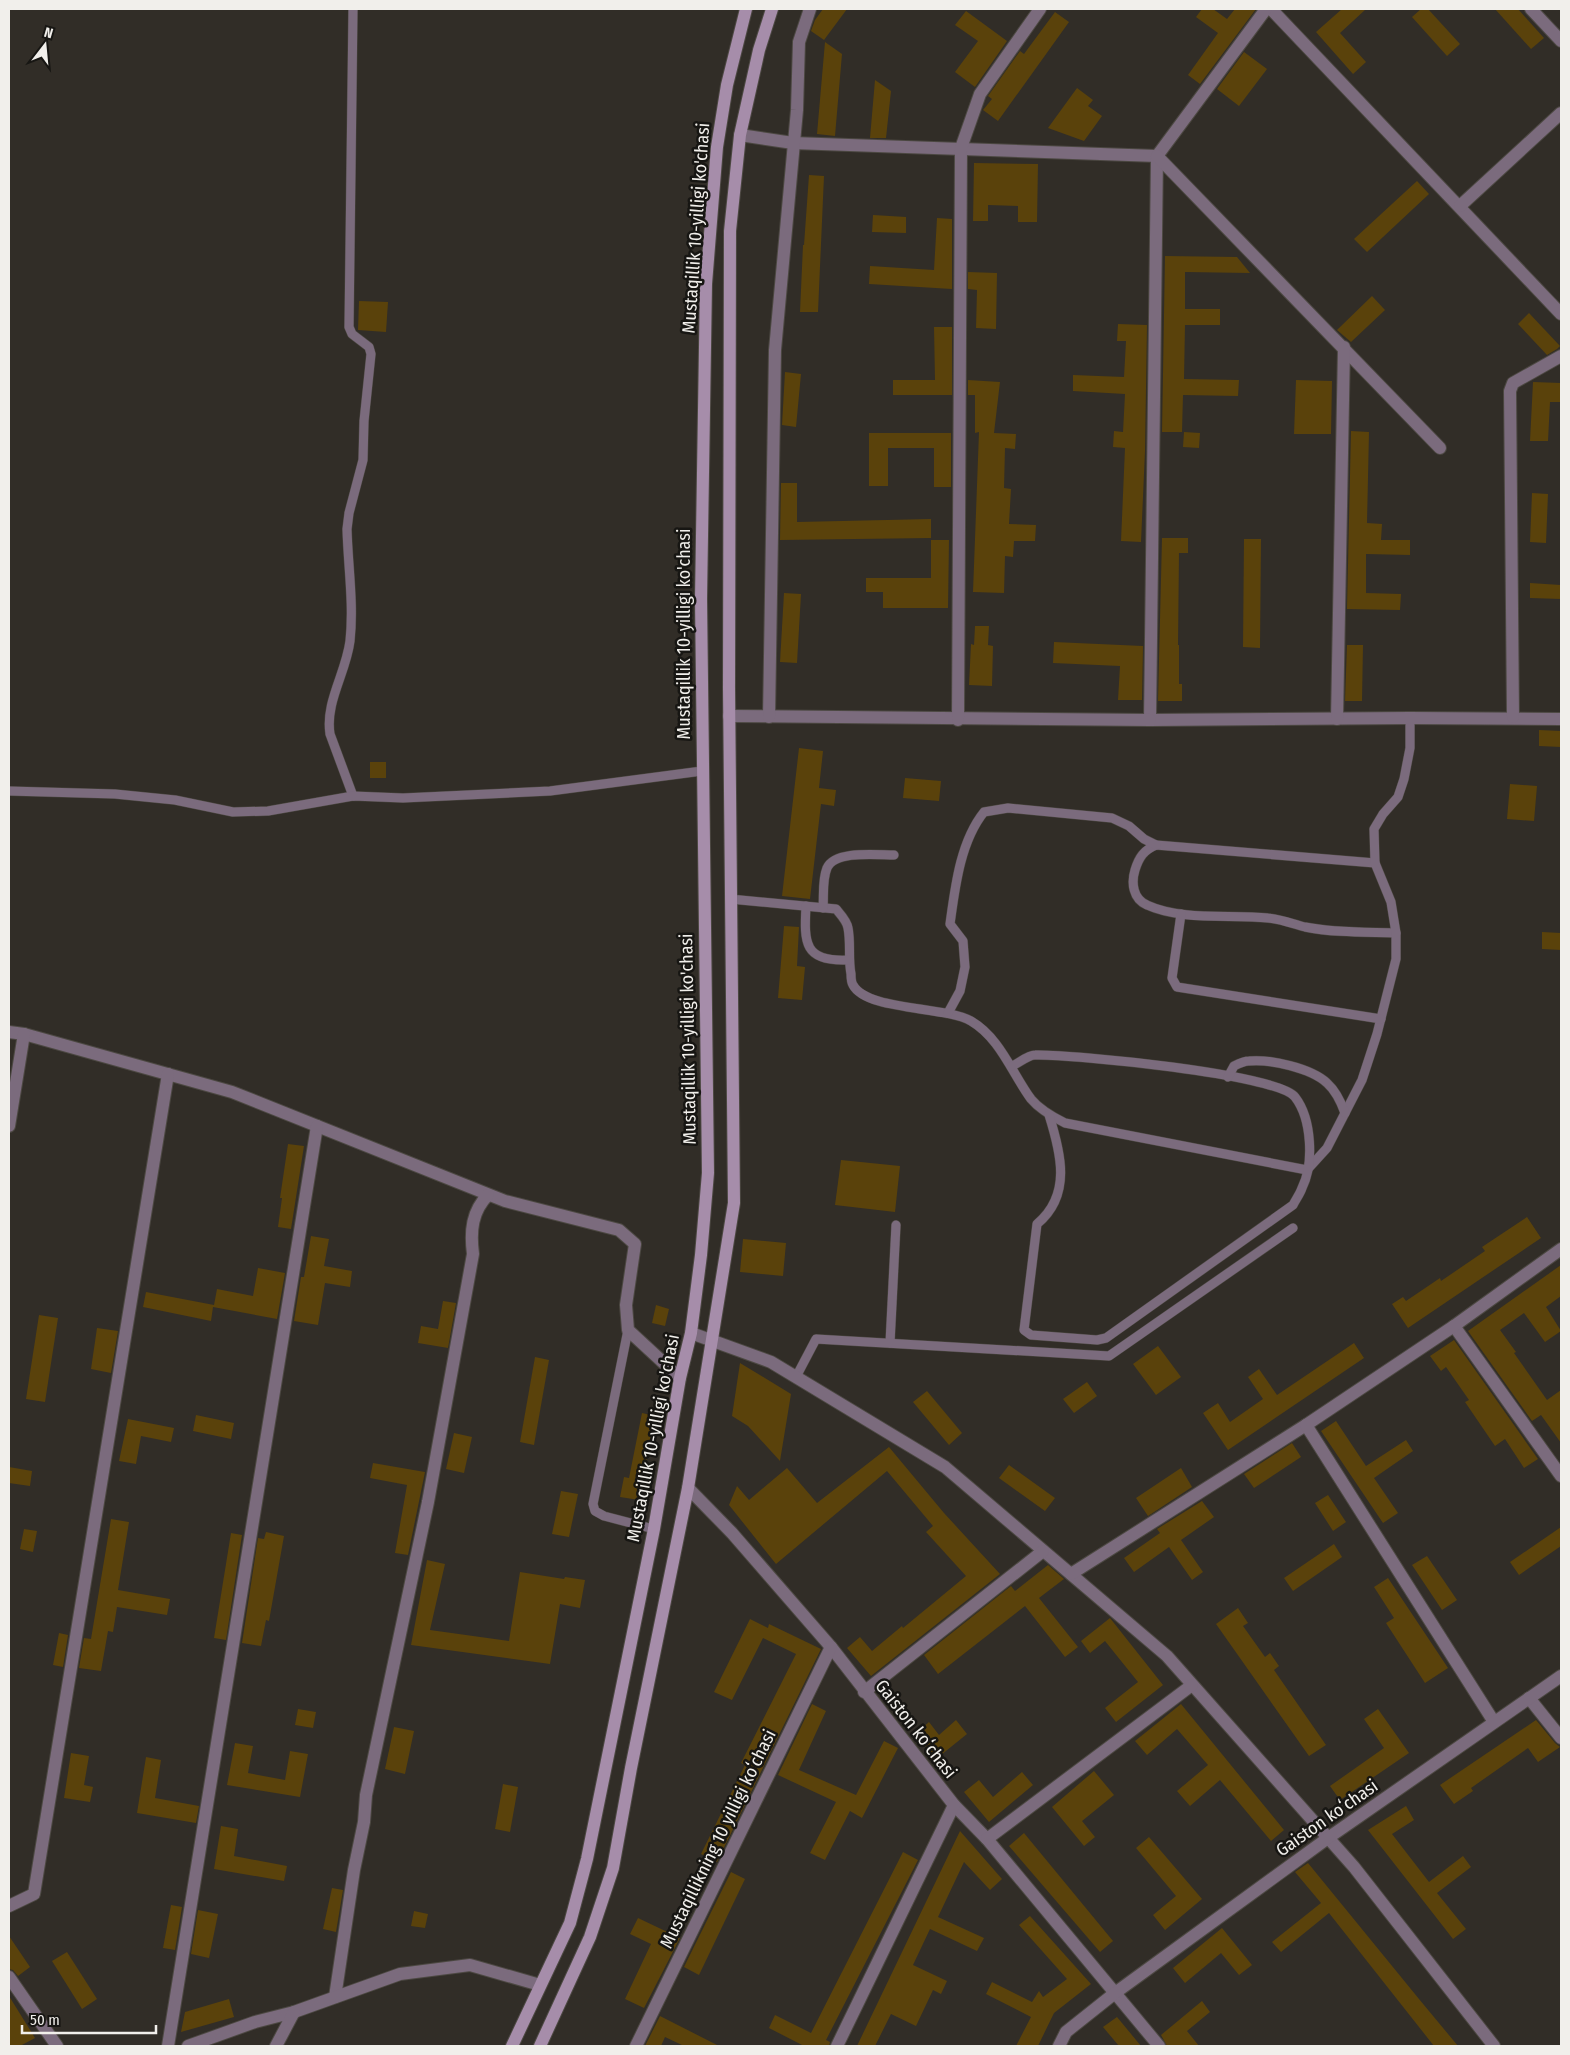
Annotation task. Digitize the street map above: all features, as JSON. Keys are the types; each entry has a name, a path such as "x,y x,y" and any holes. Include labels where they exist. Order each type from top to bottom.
{"main road":[{"name":"Mustaqillik 10-yilligi ko'chasi","path":"512,2046 570,1923 587,1859 654,1529 680,1378 691,1333 701,1255 708,1173 701,599 706,284 717,147 727,85 746,9"},
{"name":"Mustaqillik 10-yilligi ko'chasi","path":"540,2046 590,1937 613,1868 633,1758 688,1488 734,1203 729,716 730,231 740,135 759,50 772,9"}],"street":[{"path":"769,717 775,350 797,110 799,42 810,9"},
{"path":"958,720 960,148 980,94 1040,9"},
{"path":"1150,720 1158,156 1266,9"},
{"path":"1270,9 1561,314"},
{"path":"1531,9 1561,41"},
{"path":"1460,206 1561,113"},
{"path":"740,135 793,143 1158,156 1440,448"},
{"path":"1336,719 1344,347"},
{"path":"1512,718 1510,391 1513,383 1561,356"},
{"path":"729,716 958,720 1561,719"},
{"path":"9,1032 24,1034 232,1092 488,1195 619,1230 635,1244 626,1305 628,1330 680,1378"},
{"path":"9,1126 24,1034"},
{"path":"9,1906 34,1894 168,1074"},
{"path":"168,2046 317,1126"},
{"path":"335,1997 354,1870 364,1822 366,1795 428,1502 473,1254 470,1235 478,1205 488,1195"},
{"path":"1071,1574 1306,1425 1454,1326 1561,1249"},
{"path":"1454,1326 1561,1476"},
{"path":"691,1333 771,1362 945,1466 1167,1656 1354,1866 1494,2046"},
{"path":"1306,1425 1494,1722"},
{"name":"Gaiston koʻchasi","path":"688,1488 732,1533 831,1647 864,1692 954,1805 986,1839 1159,2046"},
{"path":"864,1692 1043,1551"},
{"name":"Mustaqillikning 10 yilligi koʻchasi","path":"636,2046 831,1647"},
{"name":"Gaiston koʻchasi","path":"1115,1993 1328,1838 1561,1676"},
{"path":"986,1839 1192,1685"},
{"path":"1529,1698 1561,1738"},
{"path":"837,2046 954,1805"},
{"path":"188,2046 255,2022 294,2012 400,1974 470,1965 540,1985"},
{"path":"9,1977 57,2046"},
{"path":"1059,2046 1066,2032 1115,1993"},
{"path":"276,2046 294,2012"}],"lane":[{"path":"353,9 349,328 352,334 369,346 371,354 364,421 363,460 349,513 347,529 350,640 347,659 329,714 329,726 330,734 353,796"},
{"path":"1307,1170 1327,1148 1362,1080 1381,1018 1396,959 1396,933 1391,902 1375,863 1374,829 1382,814 1398,797 1404,779 1410,748 1410,718"},
{"path":"9,791 115,794 175,800 233,812 268,811 353,796 403,798 550,791 702,771"},
{"path":"948,1013 960,992 965,966 963,941 950,924 954,892 965,850 976,822 984,812 1008,808 1112,818 1129,826 1144,839 1156,845 1375,863"},
{"path":"1156,845 1147,849 1139,858 1132,878 1134,894 1146,905 1180,914 1270,918 1306,927 1396,933"},
{"path":"823,908 825,877 828,867 836,859 855,855 894,855"},
{"path":"730,899 836,909 848,928 848,960 853,985 867,998 915,1009 948,1013 970,1020 984,1030 1012,1066 1032,1100 1049,1115 1065,1123 1307,1170"},
{"path":"806,906 804,936 810,948 819,957 848,960"},
{"path":"1180,914 1172,978 1177,987 1381,1018"},
{"path":"1012,1066 1033,1055 1085,1057 1193,1069 1267,1085 1294,1096 1306,1117 1309,1140 1307,1170 1303,1187 1293,1205 1106,1338 1097,1340 1031,1335 1024,1330 1037,1224 1050,1213 1056,1200 1061,1167 1057,1140 1049,1115"},
{"path":"1228,1077 1234,1066 1247,1060 1272,1062 1302,1070 1326,1082 1340,1100 1345,1113"},
{"path":"890,1343 896,1225"},
{"path":"796,1377 816,1339 1109,1356 1293,1228"},
{"path":"628,1330 593,1504 595,1511 604,1516 654,1529"}],"building":[{"path":"823,9 847,9 824,40 811,31 815,20"},
{"path":"1202,9 1213,9 1227,19 1235,9 1256,9 1200,84 1188,75 1218,33 1196,17"},
{"path":"1342,9 1366,9 1340,33 1366,62 1353,74 1316,32"},
{"path":"1421,9 1428,9 1460,44 1447,56 1412,17"},
{"path":"1495,9 1518,9 1544,38 1531,49"},
{"path":"966,11 1007,41 975,87 955,72 978,41 955,25"},
{"path":"1055,12 1069,22 998,121 983,110 992,99 988,96 1020,51 1024,54"},
{"path":"825,42 842,54 835,136 817,134"},
{"path":"1244,52 1267,69 1239,106 1217,89"},
{"path":"875,80 891,91 886,138 870,138"},
{"path":"1077,88 1093,100 1088,106 1102,116 1084,141 1048,128"},
{"path":"974,163 1038,164 1037,222 1018,222 1018,206 988,205 988,221 973,221"},
{"path":"809,175 824,176 818,312 800,312 803,245"},
{"path":"1417,181 1429,194 1367,252 1354,239"},
{"path":"873,215 906,217 906,233 872,232"},
{"path":"937,218 952,219 952,289 869,284 870,266 934,270"},
{"path":"1165,256 1237,257 1250,273 1185,272 1185,309 1220,309 1220,325 1185,325 1184,379 1239,380 1238,396 1183,395 1182,432 1162,432"},
{"path":"968,272 997,273 996,329 976,328 977,290 968,289"},
{"path":"1372,296 1385,310 1351,342 1337,330"},
{"path":"359,301 388,302 386,332 358,330"},
{"path":"1529,313 1560,346 1547,355 1518,324"},
{"path":"1118,324 1147,325 1141,542 1121,541 1125,448 1113,447 1114,431 1123,432 1125,394 1073,391 1073,375 1124,377 1126,341 1117,341"},
{"path":"934,327 952,327 952,395 893,395 893,380 935,380"},
{"path":"785,372 801,374 796,427 782,425"},
{"path":"968,380 1000,382 994,433 1016,434 1015,449 1005,448 1004,488 1011,489 1009,524 1036,525 1035,541 1014,541 1013,557 1005,556 1004,593 973,592 979,432 975,433 975,395 968,395"},
{"path":"1296,380 1332,381 1331,434 1294,434"},
{"path":"1533,382 1561,383 1561,402 1550,402 1548,441 1530,441"},
{"path":"1351,431 1369,432 1367,523 1382,524 1381,540 1410,540 1410,555 1366,554 1366,593 1401,594 1400,610 1347,609"},
{"path":"1184,432 1200,433 1199,448 1183,447"},
{"path":"869,433 951,433 951,487 934,487 934,448 888,448 888,486 869,486"},
{"path":"781,483 797,483 797,522 931,519 931,538 780,540"},
{"path":"1532,493 1548,494 1546,543 1530,542"},
{"path":"1162,538 1188,538 1188,553 1179,553 1178,645 1179,684 1182,684 1182,701 1158,701"},
{"path":"1244,539 1261,539 1260,648 1243,647"},
{"path":"931,540 949,540 948,608 883,608 883,592 866,592 866,578 931,578"},
{"path":"1530,583 1561,585 1561,599 1530,598"},
{"path":"784,593 801,594 797,663 780,662"},
{"path":"975,626 989,626 988,645 993,646 992,686 969,685 971,644 974,645"},
{"path":"1054,642 1143,646 1142,700 1118,700 1120,666 1053,663"},
{"path":"1347,645 1363,645 1362,701 1345,701"},
{"path":"1539,730 1561,731 1561,747 1539,746"},
{"path":"799,748 823,751 819,788 836,790 834,806 821,804 810,899 782,896"},
{"path":"370,762 386,762 386,778 370,778"},
{"path":"905,778 941,781 939,801 903,798"},
{"path":"1510,784 1537,786 1534,821 1507,819"},
{"path":"784,926 799,927 797,966 805,967 802,1000 778,998"},
{"path":"1542,932 1561,933 1561,950 1542,949"},
{"path":"288,1144 304,1146 291,1229 278,1227"},
{"path":"841,1160 900,1166 895,1212 835,1205"},
{"path":"1527,1217 1541,1238 1408,1328 1392,1304 1403,1297 1406,1301 1440,1278 1441,1281 1485,1251 1482,1247"},
{"path":"311,1236 329,1239 324,1266 352,1271 350,1287 325,1283 318,1325 294,1321 301,1277 304,1277"},
{"path":"743,1239 786,1243 783,1276 740,1272"},
{"path":"1561,1265 1561,1296 1546,1307 1561,1331 1545,1342 1524,1313 1500,1330 1547,1400 1561,1390 1561,1443 1541,1415 1532,1421 1468,1331"},
{"path":"258,1268 285,1273 277,1319 213,1307 211,1321 143,1307 146,1292 214,1305 217,1289 253,1296"},
{"path":"443,1301 456,1303 448,1348 418,1343 421,1326 438,1329"},
{"path":"656,1305 669,1309 665,1326 652,1323"},
{"path":"39,1315 58,1318 45,1402 26,1399"},
{"path":"97,1328 118,1331 111,1373 91,1369"},
{"path":"1454,1340 1538,1459 1524,1468 1505,1439 1495,1446 1465,1402 1469,1400 1446,1367 1441,1371 1430,1356"},
{"path":"1354,1343 1364,1358 1228,1450 1203,1413 1218,1403 1230,1422 1263,1399 1248,1377 1259,1369 1277,1395"},
{"path":"1158,1346 1181,1377 1156,1395 1133,1364"},
{"path":"535,1357 549,1360 534,1445 520,1442"},
{"path":"740,1363 791,1394 780,1461 748,1426 732,1416"},
{"path":"1087,1382 1097,1396 1074,1413 1063,1399"},
{"path":"927,1391 962,1433 949,1445 913,1402"},
{"path":"642,1413 655,1416 639,1500 620,1497 624,1477 629,1478"},
{"path":"196,1415 234,1423 231,1439 193,1431"},
{"path":"128,1419 174,1428 171,1442 141,1436 136,1464 119,1461"},
{"path":"1336,1421 1366,1466 1406,1440 1413,1451 1374,1478 1398,1513 1383,1523 1321,1431"},
{"path":"454,1433 472,1437 464,1473 446,1469"},
{"path":"1292,1443 1301,1457 1254,1488 1244,1474"},
{"path":"889,1447 944,1513 1000,1574 871,1676 847,1648 860,1637 872,1651 966,1576 926,1532 933,1526 887,1471 776,1564 729,1505 737,1486 749,1500 787,1468 817,1503"},
{"path":"373,1463 425,1472 408,1555 395,1553 407,1485 370,1478"},
{"path":"1009,1465 1055,1498 1045,1511 999,1478"},
{"path":"9,1467 32,1471 30,1486 9,1483"},
{"path":"1181,1468 1192,1487 1148,1516 1136,1498"},
{"path":"561,1491 578,1494 569,1537 552,1534"},
{"path":"1328,1495 1346,1522 1333,1531 1315,1503"},
{"path":"1202,1501 1214,1517 1181,1540 1203,1572 1192,1580 1169,1547 1134,1572 1124,1558 1160,1533 1157,1529"},
{"path":"111,1519 129,1522 118,1590 170,1599 167,1615 117,1607 113,1632 108,1631 101,1671 79,1668 84,1638 91,1639"},
{"path":"1561,1527 1561,1546 1519,1575 1510,1562"},
{"path":"24,1529 37,1531 33,1552 20,1549"},
{"path":"266,1532 284,1536 269,1621 266,1620 261,1646 242,1643 258,1538 264,1539"},
{"path":"231,1533 242,1535 226,1640 214,1638"},
{"path":"1334,1544 1342,1557 1293,1591 1284,1578"},
{"path":"1427,1556 1457,1600 1442,1610 1412,1565"},
{"path":"427,1560 445,1564 430,1630 509,1641 520,1572 564,1579 565,1577 585,1580 580,1608 560,1604 550,1664 411,1645"},
{"path":"1048,1565 1064,1579 1039,1598 1078,1647 1065,1657 1025,1606 938,1674 924,1655 1011,1586 1015,1591"},
{"path":"1388,1578 1448,1668 1425,1683 1386,1623 1394,1618 1374,1587"},
{"path":"1238,1608 1248,1623 1243,1626 1265,1657 1270,1653 1279,1666 1274,1670 1326,1745 1309,1756 1216,1624"},
{"path":"1110,1618 1163,1685 1116,1722 1105,1708 1138,1682 1105,1641 1090,1653 1081,1641"},
{"path":"750,1619 768,1628 769,1624 821,1649 717,1862 701,1854 745,1765 741,1763 796,1654 763,1638 732,1700 714,1692"},
{"path":"59,1633 68,1635 63,1667 53,1665"},
{"path":"812,1704 826,1711 799,1770 856,1795 884,1741 898,1748 862,1818 850,1811 825,1860 810,1853 836,1802 778,1775"},
{"path":"1181,1704 1284,1830 1271,1841 1220,1780 1190,1806 1177,1791 1208,1765 1177,1729 1147,1755 1135,1741"},
{"path":"298,1709 316,1712 313,1728 295,1725"},
{"path":"1378,1709 1409,1753 1340,1800 1330,1786 1384,1748 1364,1719"},
{"path":"956,1720 967,1734 936,1759 915,1734 929,1722 939,1735"},
{"path":"1536,1720 1560,1747 1538,1762 1528,1748 1471,1788 1473,1791 1454,1804 1440,1785"},
{"path":"394,1727 414,1731 405,1774 385,1769"},
{"path":"235,1743 253,1746 248,1773 285,1780 290,1751 308,1754 300,1797 227,1785"},
{"path":"71,1753 89,1756 84,1785 93,1787 90,1802 64,1798"},
{"path":"146,1757 161,1760 155,1798 199,1806 196,1823 137,1813"},
{"path":"1094,1771 1114,1795 1082,1821 1095,1837 1084,1846 1052,1807"},
{"path":"1022,1772 1033,1785 989,1822 964,1792 979,1780 993,1797"},
{"path":"503,1784 518,1787 510,1832 495,1829"},
{"path":"1406,1806 1414,1820 1392,1834 1429,1882 1463,1856 1471,1867 1437,1893 1466,1929 1453,1939 1368,1830"},
{"path":"221,1826 238,1829 234,1856 287,1866 284,1881 214,1869"},
{"path":"960,1831 1002,1879 990,1890 964,1862 938,1917 984,1938 977,1951 930,1929 913,1965 947,1981 941,1994 933,1990 916,2026 891,2014 875,2046 857,2046"},
{"path":"1024,1833 1113,1941 1100,1952 1009,1846"},
{"path":"1149,1837 1202,1899 1165,1930 1153,1915 1176,1896 1136,1848"},
{"path":"903,1852 918,1860 826,2040 830,2042 829,2046 804,2046 769,2028 775,2015 811,2033"},
{"path":"1308,1863 1458,2046 1434,2046 1329,1913 1281,1952 1272,1942 1321,1903 1295,1872"},
{"path":"731,1872 745,1879 699,1975 684,1967"},
{"path":"332,1888 343,1890 336,1932 323,1929"},
{"path":"171,1905 182,1907 175,1950 163,1948"},
{"path":"198,1910 218,1914 209,1958 191,1954"},
{"path":"414,1911 428,1914 425,1928 411,1926"},
{"path":"1030,1916 1091,1984 1054,2013 1038,2046 1016,2046 1031,2017 986,1994 992,1982 1032,2002 1039,1991 1043,1997 1067,1979 1019,1925"},
{"path":"638,1918 680,1938 644,2008 625,1999 651,1944 630,1934"},
{"path":"1222,1928 1252,1965 1239,1975 1221,1953 1185,1983 1173,1968"},
{"path":"9,1936 30,1967 18,1976 13,1970 9,1969"},
{"path":"67,1952 97,1999 82,2009 52,1961"},
{"path":"9,1996 35,2038 20,2046 9,2046"},
{"path":"229,1999 234,2017 181,2032 185,2012"},
{"path":"1202,2001 1210,2012 1187,2031 1199,2046 1167,2046 1161,2035"},
{"path":"660,2016 719,2046 684,2046 665,2037 661,2046 645,2046"},
{"path":"1117,2017 1141,2046 1119,2046 1103,2027"}]}
